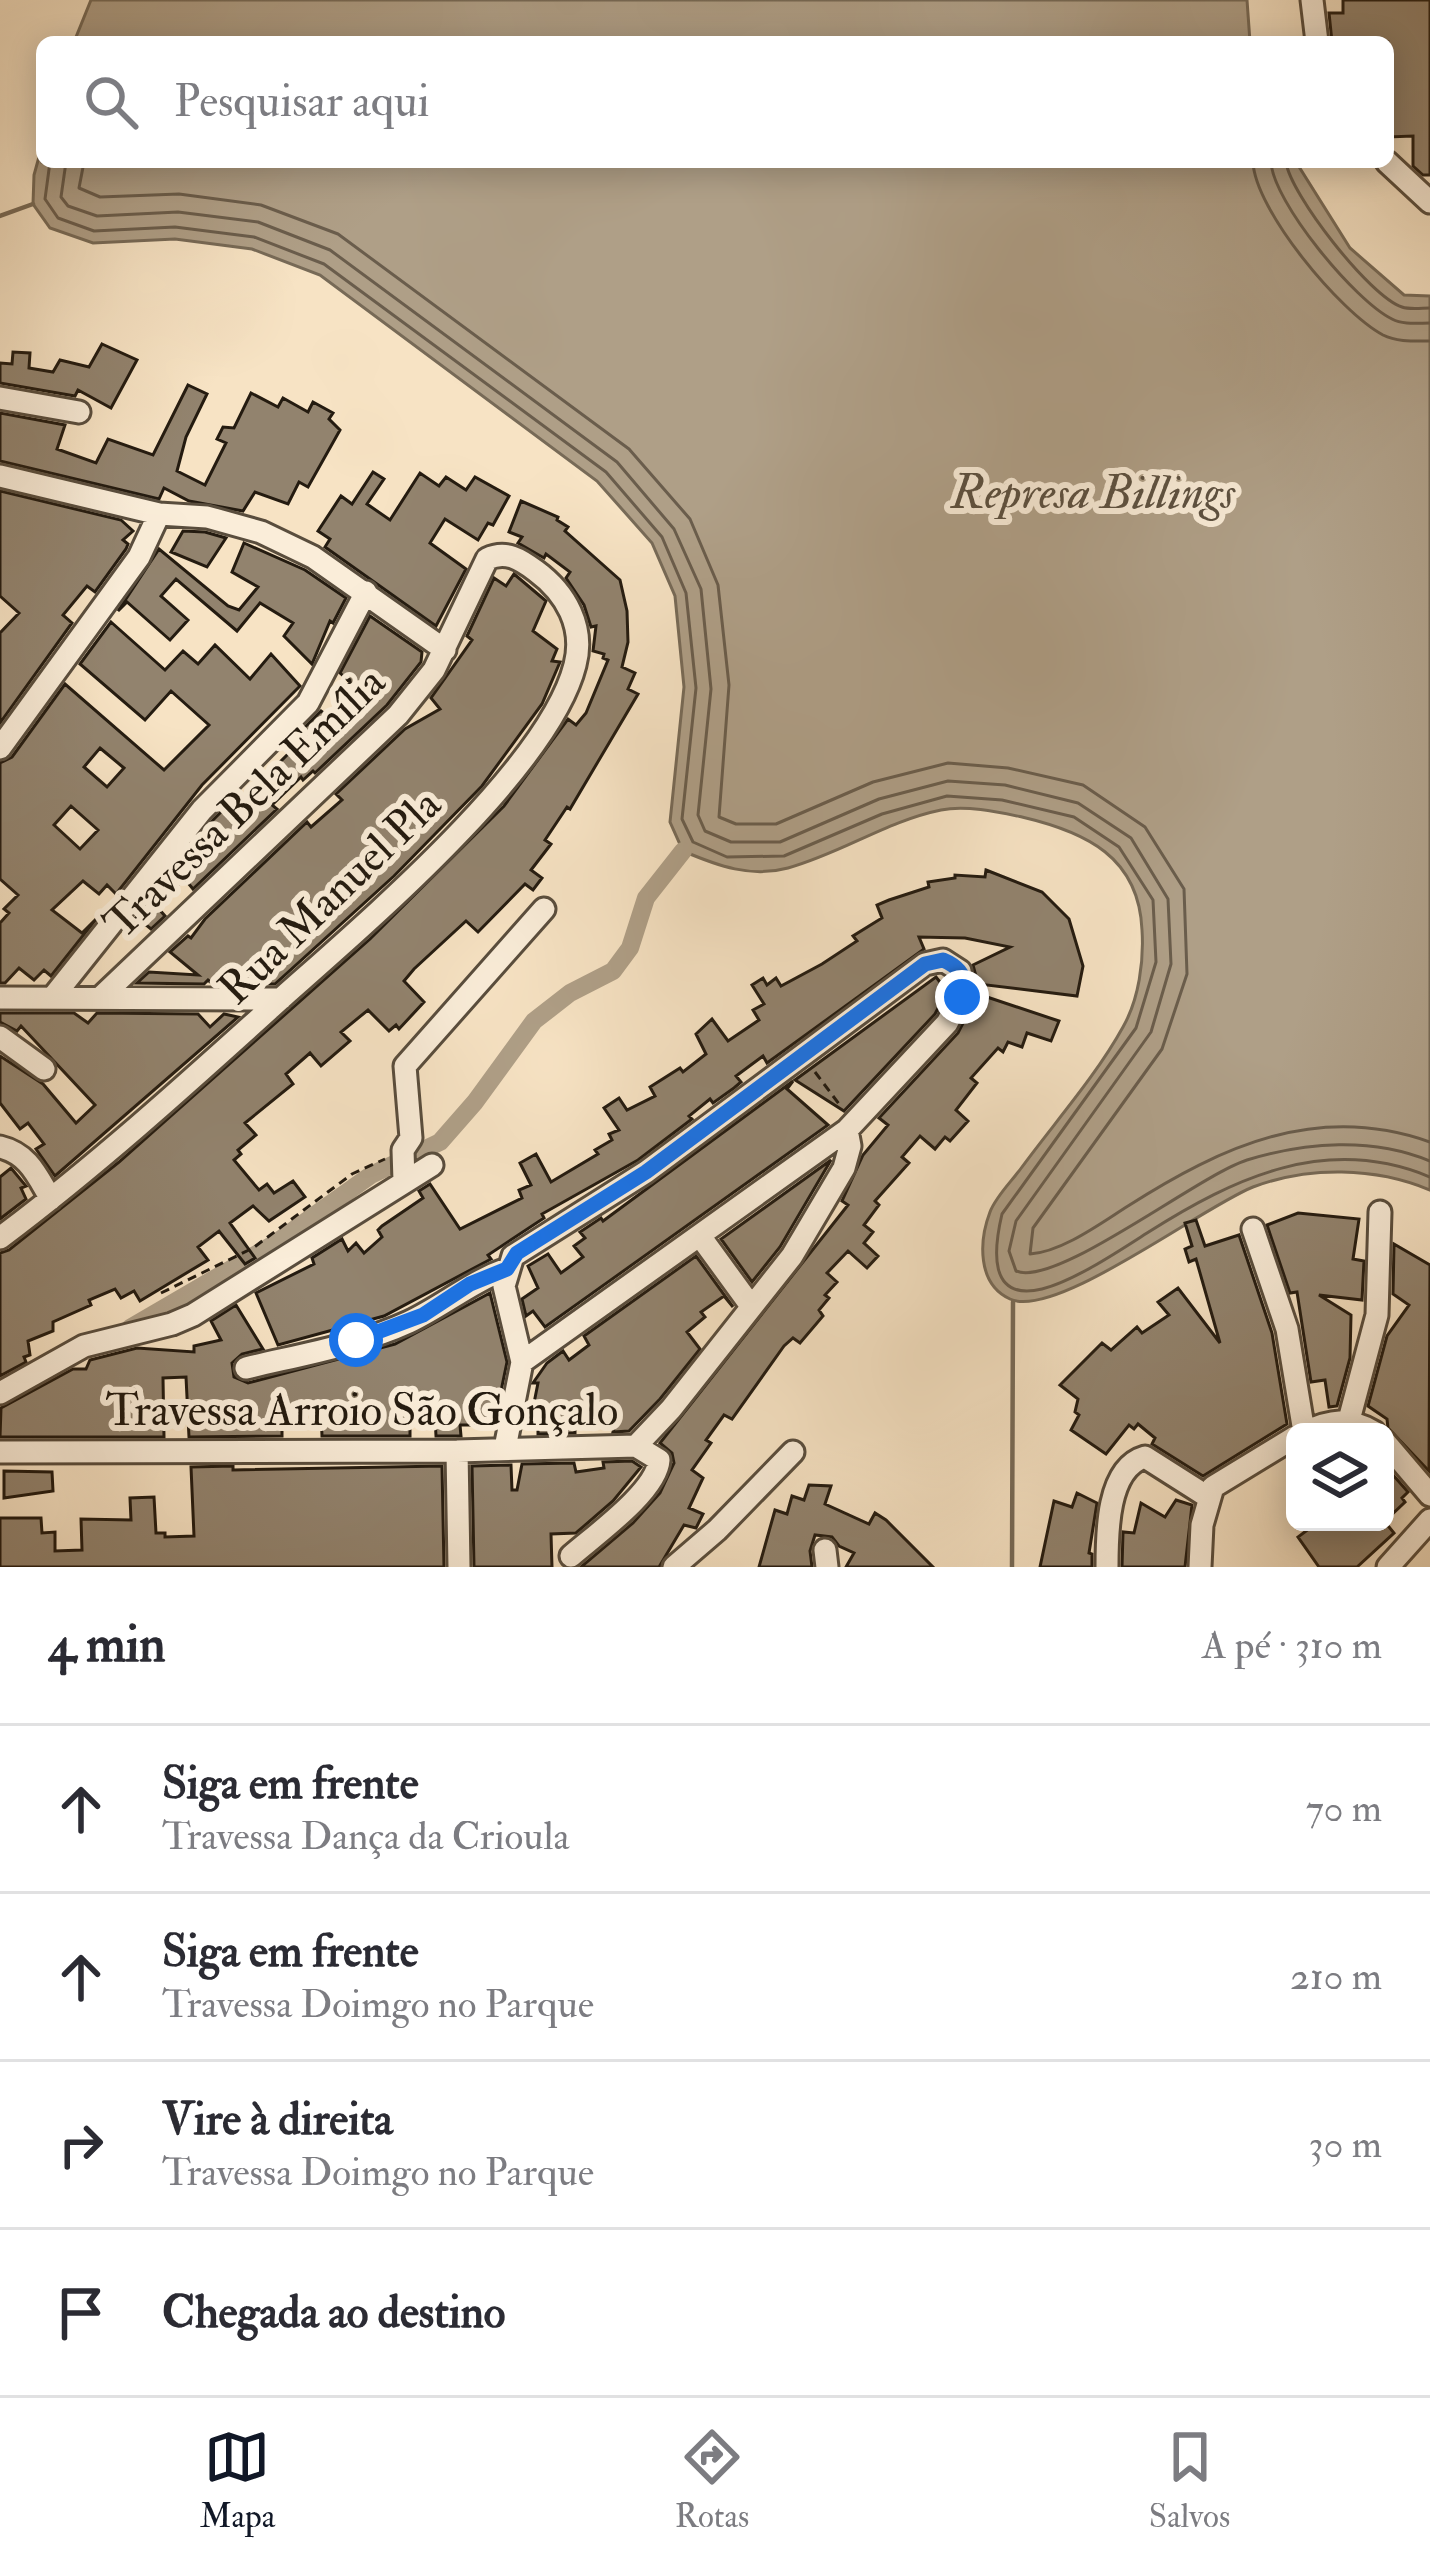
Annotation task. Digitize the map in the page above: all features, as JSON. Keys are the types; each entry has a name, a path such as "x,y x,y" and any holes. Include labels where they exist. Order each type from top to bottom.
{"street":[{"path":"1312,0 1316,36"},
{"path":"1392,168 1430,202"},
{"path":"0,398 79,412"},
{"path":"0,476 159,514 206,517 261,532 313,556 445,650"},
{"path":"0,748 139,557 159,514"},
{"name":"Travessa Bela Emília","path":"101,998 398,715 445,650 480,567 493,556 516,558"},
{"name":"Rua Manuel Pla","path":"0,1238 184,1088 393,898 526,756 562,700 578,652 576,620 563,598 516,558"},
{"path":"52,997 202,810 297,718 320,685 366,592"},
{"path":"404,1179 403,1152 411,1138 405,1066 544,909"},
{"path":"505,1448 522,1362 505,1295 507,1269 517,1253 646,1172 925,964 943,960 961,971 964,991 947,1022 850,1127 522,1362"},
{"path":"0,998 280,999"},
{"path":"0,1037 44,1069"},
{"path":"636,1446 792,1256 844,1168 850,1127"},
{"path":"0,1147 29,1162 51,1199"},
{"path":"0,1393 85,1346 194,1315 432,1165"},
{"path":"1360,1423 1377,1315 1380,1212"},
{"path":"1253,1229 1286,1329 1303,1423"},
{"path":"700,1236 751,1306"},
{"path":"247,1368 388,1330 507,1269"},
{"path":"1200,1567 1208,1496 1232,1473 1286,1442"},
{"name":"Travessa Arroio São Gonçalo","path":"0,1453 636,1446 660,1462 638,1496 571,1556"},
{"path":"457,1451 459,1567"},
{"path":"1394,1451 1428,1485"},
{"path":"674,1567 729,1519 793,1452"},
{"path":"1107,1567 1115,1491 1138,1458 1145,1456 1208,1496"},
{"path":"1388,1567 1430,1520"}],"path":[{"path":"802,1057 850,1127"},
{"path":"161,1292 254,1249 352,1176 403,1152"}],"water":[{"path":"91,0 1247,0 1250,36 76,36"},
{"name":"Represa Billings","path":"36,168 1300,168 1350,248 1404,295 1430,296 1430,1190 1365,1173 1274,1180 1230,1198 1060,1293 1031,1301 1010,1299 999,1292 984,1261 986,1223 993,1206 1100,1063 1123,1027 1137,992 1142,942 1139,905 1120,866 1067,831 1022,817 961,808 921,815 808,862 774,871 735,869 683,851 670,822 684,687 675,596 652,543 597,481 320,275 252,249 175,239 93,243 50,228 33,204"}],"building":[{"path":"1343,0 1430,0 1430,175 1413,166 1413,136 1394,137 1394,36 1331,36 1329,13 1343,13"},
{"path":"102,344 137,360 111,408 78,390 75,396 0,383 0,363 12,364 13,352 30,353 29,368 53,372 60,360 89,367"},
{"path":"188,385 207,394 186,437 177,471 205,485 226,443 217,439 223,427 234,428 251,393 278,407 283,398 308,412 313,402 333,413 329,419 340,430 308,487 299,482 288,504 255,492 243,511 189,501 164,488 159,499 0,461 0,413 65,425 57,449 96,463 108,439 153,455"},
{"path":"373,472 384,479 367,504 390,520 420,473 439,486 446,477 466,490 475,477 509,496 493,525 488,523 478,540 445,519 430,543 466,569 436,626 325,547 330,539 318,531 341,496 352,504"},
{"path":"0,491 121,520 133,531 123,540 126,549 95,592 87,586 63,615 72,623 0,723 0,633 19,613 0,596"},
{"path":"521,501 558,517 568,527 565,531 620,580 628,642 622,667 635,673 628,689 638,694 570,809 545,840 551,844 531,870 542,878 533,890 525,884 478,932 466,921 414,969 404,981 424,1002 399,1029 396,1025 389,1031 368,1010 341,1032 350,1041 321,1066 310,1053 286,1074 293,1084 245,1123 256,1135 238,1150 241,1154 234,1160 259,1190 267,1184 274,1193 293,1181 305,1197 269,1221 253,1206 230,1223 255,1258 245,1264 219,1231 198,1247 208,1260 140,1301 134,1291 121,1298 115,1289 89,1300 91,1305 53,1322 53,1331 28,1341 26,1362 0,1376 0,1253 119,1162 370,939 504,806 568,719 576,725 586,713 608,660 593,651 596,626 591,627 584,605 566,578 570,572 546,554 544,558 518,543 522,537 509,532"},
{"path":"183,531 226,538 207,567 171,552"},
{"path":"244,543 305,570 346,598 333,623 330,621 312,664 284,636 293,623 260,603 237,631 176,579 161,596 188,620 170,640 127,602 118,611 159,549 239,610 258,587 232,572"},
{"path":"514,574 546,601 533,631 557,649 552,661 560,662 542,704 482,786 394,876 275,984 137,983 149,972 198,975 170,952 191,938 307,822 311,827 342,800 336,794 405,729 440,709 431,698 472,640 467,636 494,578 506,586"},
{"path":"370,616 422,652 421,662 387,705 315,773 301,777 272,805 277,809 193,889 184,878 158,908 165,916 151,929 145,924 141,928 133,921 210,831 207,828 213,820 292,750 287,745 321,711 329,717 348,699 341,692 350,682 340,673"},
{"path":"111,622 165,670 183,651 198,664 215,645 250,679 271,654 300,686 202,785 116,894 107,885 99,894 83,881 52,910 82,933 97,918 51,976 44,970 34,980 19,968 0,983 0,923 9,913 4,909 18,895 0,879 0,763 12,757 65,684 164,770 209,725 171,691 145,720 80,664","holes":["100,748 124,768 107,787 84,767","71,806 98,830 80,849 54,825"]},
{"path":"986,870 1042,892 1069,919 1083,966 1077,996 978,984 973,965 1010,947 965,938 919,937 924,949 767,1063 763,1056 736,1076 741,1082 734,1088 713,1103 710,1099 689,1116 692,1119 638,1160 542,1214 544,1218 488,1255 491,1259 384,1316 278,1345 256,1293 314,1264 312,1258 342,1239 348,1251 356,1243 364,1253 382,1237 378,1230 423,1198 419,1191 430,1184 460,1229 522,1198 519,1190 531,1185 520,1163 536,1154 551,1182 612,1140 609,1134 619,1130 604,1108 619,1098 627,1110 655,1096 650,1087 680,1068 683,1072 706,1054 696,1034 712,1019 728,1041 759,1020 753,1010 764,1004 752,985 763,978 767,985 776,978 781,986 822,964 882,918 877,905 955,875 985,877"},
{"path":"936,977 947,991 935,1014 844,1111 795,1080"},
{"path":"978,994 1059,1021 1051,1041 1027,1033 1022,1047 1008,1042 1003,1052 998,1048 971,1078 977,1083 956,1110 968,1121 950,1141 945,1137 935,1149 920,1136 902,1157 909,1163 875,1201 879,1205 864,1225 873,1232 864,1243 878,1256 867,1268 848,1251 827,1273 837,1282 825,1295 829,1298 819,1310 823,1316 800,1343 793,1338 784,1346 732,1419 724,1415 706,1440 711,1443 692,1470 703,1478 689,1508 703,1514 696,1528 684,1525 659,1567 581,1567 660,1493 674,1463 672,1453 660,1443 848,1205 842,1201 863,1155 888,1125 879,1118 958,1033"},
{"path":"0,1013 74,1013 88,1023 97,1013 198,1014 210,1027 224,1014 238,1017 55,1176 36,1149 44,1144 28,1123 20,1129 0,1103 0,1056 43,1084 76,1123 95,1105 21,1026 17,1031 0,1022"},
{"path":"793,1081 787,1089 828,1125 545,1327 533,1311 526,1316 522,1299 538,1288 528,1266 548,1254 561,1273 583,1257 574,1246 585,1238 580,1232 603,1221"},
{"path":"831,1160 780,1247 752,1282 721,1239"},
{"path":"11,1168 26,1186 21,1188 26,1199 0,1219 0,1177"},
{"path":"1298,1213 1359,1219 1353,1259 1364,1261 1362,1300 1319,1295 1351,1315 1350,1358 1337,1406 1329,1407 1325,1380 1311,1382 1297,1292 1290,1293 1267,1225"},
{"path":"1196,1220 1205,1246 1239,1235 1272,1333 1287,1423 1203,1476 1152,1444 1155,1438 1138,1424 1134,1429 1129,1425 1106,1454 1071,1430 1079,1415 1075,1412 1078,1399 1060,1385 1102,1343 1111,1350 1137,1327 1142,1333 1169,1315 1158,1302 1178,1288 1220,1343 1196,1259 1189,1262 1185,1249 1192,1246 1185,1223"},
{"path":"1394,1244 1430,1265 1429,1471 1394,1434 1394,1423 1368,1406 1387,1336 1409,1305 1393,1294"},
{"path":"696,1256 733,1307 724,1296 701,1312 705,1317 687,1332 700,1349 660,1399 629,1431 613,1432 615,1425 599,1420 575,1422 575,1433 538,1434 538,1409 533,1408 538,1383 533,1383 547,1363 563,1351 569,1360 589,1345 584,1336"},
{"path":"490,1293 507,1362 494,1425 460,1425 461,1436 436,1436 435,1418 410,1419 410,1436 322,1436 321,1409 282,1414 282,1436 189,1437 186,1377 163,1378 164,1437 0,1437 1,1408 73,1369 86,1369 90,1360 137,1348 194,1352 194,1346 221,1340 211,1321 236,1305 263,1349 242,1354 232,1363 234,1377 248,1383 395,1344"},
{"path":"632,1461 641,1467 613,1501 576,1533 551,1534 552,1567 474,1567 472,1466 511,1465 512,1490 517,1490 522,1464 574,1463 576,1472 604,1468 603,1462"},
{"path":"233,1466 233,1470 442,1466 444,1567 0,1567 0,1518 41,1518 42,1533 55,1532 55,1551 82,1550 81,1519 131,1520 130,1498 154,1497 156,1533 194,1536 191,1467"},
{"path":"4,1471 52,1472 53,1491 4,1498"},
{"path":"1394,1476 1408,1492 1402,1498 1405,1502 1394,1512"},
{"path":"809,1485 831,1486 825,1504 869,1524 875,1513 886,1520 933,1567 846,1567 854,1553 832,1537 815,1535 812,1567 759,1567 775,1510 787,1514 792,1496 804,1500"},
{"path":"1077,1493 1097,1503 1089,1553 1092,1567 1040,1567 1054,1501 1072,1507"},
{"path":"1176,1500 1192,1505 1185,1567 1122,1567 1123,1532 1134,1533 1141,1503 1165,1517"},
{"path":"1306,1531 1394,1533 1357,1567 1319,1567 1298,1537"}],"waterway":[{"path":"0,216 33,204"},
{"path":"130,1328 274,1244 371,1175 440,1142 534,1021 570,993 613,971 630,948 646,898 683,851"},
{"path":"1012,1567 1013,1302"}],"route":[{"path":"356,1340 409,1322 470,1284 507,1269 517,1253 646,1172 925,964 943,960 961,971 962,997"}]}
